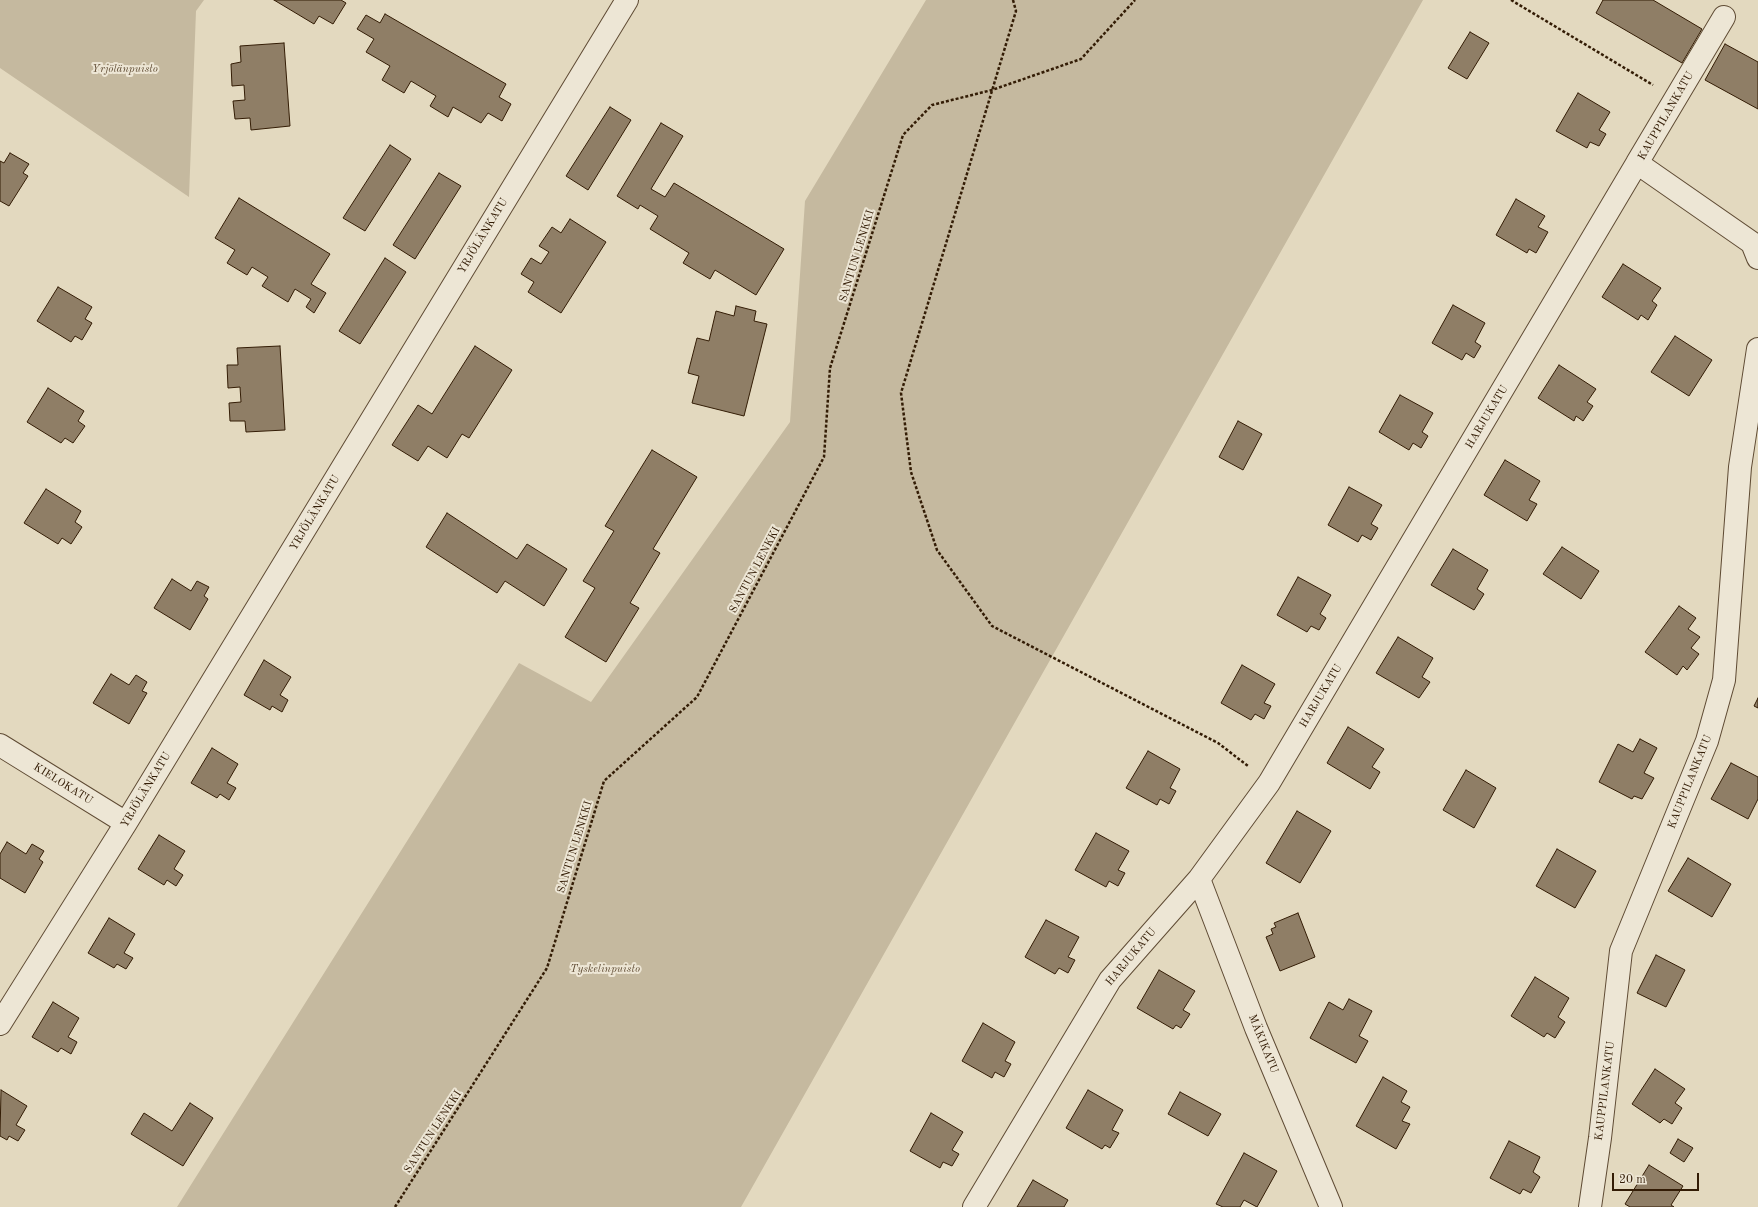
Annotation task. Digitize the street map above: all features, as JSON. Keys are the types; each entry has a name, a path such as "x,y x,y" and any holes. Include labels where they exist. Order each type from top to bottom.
{"street":[{"name":"YRJÖLÄNKATU","path":"0,1024 126,823 627,0"},
{"name":"KAUPPILANKATU","path":"1724,17 1637,163 1752,243 1758,258"},
{"name":"HARJUKATU","path":"974,1207 1110,980 1199,879 1269,783 1637,163"},
{"name":"KAUPPILANKATU","path":"1590,1207 1600,1138 1621,950 1707,741 1724,680 1740,467 1758,349"},
{"name":"KIELOKATU","path":"0,745 126,823"},
{"name":"MÄKIKATU","path":"1199,879 1256,1028 1331,1207"}],"path":[{"path":"1013,0 1016,11 901,393 911,472 937,550 992,626 1218,743 1269,783"},
{"name":"SANTUN LENKKI","path":"394,1207 547,968 604,781 697,697 824,457 830,368 903,135 932,105 992,90 1081,58 1135,0"},
{"path":"1511,0 1676,99"}],"green space":[{"name":"Yrjölänpuisto","path":"0,0 204,0 196,11 189,197 0,68"},
{"name":"Tyskelinpuisto","path":"926,0 1423,0 741,1207 177,1207 519,663 591,702 790,422 805,201"}],"building":[{"path":"274,0 341,0 346,3 333,24 319,16 314,24"},
{"path":"1603,0 1653,0 1702,29 1682,63 1596,13"},
{"path":"385,14 506,84 499,97 511,104 502,121 488,113 481,123 453,107 448,117 430,106 436,96 411,81 404,93 382,80 390,66 366,52 374,39 357,29 366,15 380,23"},
{"path":"1470,32 1489,43 1467,79 1448,68"},
{"path":"284,43 290,126 251,130 250,118 235,119 233,101 245,100 244,85 232,86 231,64 241,62 240,46"},
{"path":"1725,44 1758,62 1758,109 1705,80"},
{"path":"1578,93 1610,112 1599,130 1606,134 1599,146 1590,142 1587,148 1556,131"},
{"path":"610,107 631,120 588,190 566,176"},
{"path":"661,123 683,136 651,189 665,197 674,183 784,249 756,295 715,270 710,279 683,263 689,253 650,229 658,216 640,205 638,209 617,196"},
{"path":"390,145 411,159 365,231 343,218"},
{"path":"10,153 29,164 23,173 28,176 9,206 0,201 0,161 4,163"},
{"path":"439,173 461,186 415,259 393,245"},
{"path":"239,198 330,254 311,284 326,293 314,313 306,307 311,299 295,289 288,302 262,286 268,277 252,267 247,275 227,263 235,250 215,238"},
{"path":"1516,199 1545,216 1538,227 1548,232 1536,253 1529,249 1527,253 1496,235"},
{"path":"570,219 606,242 561,313 528,292 534,282 521,274 531,258 541,264 549,252 539,246 552,227 561,233"},
{"path":"385,258 406,272 360,344 339,331"},
{"path":"1623,264 1661,288 1652,301 1657,305 1648,320 1641,315 1638,320 1602,297"},
{"path":"58,287 92,307 85,319 92,323 82,340 75,336 71,342 37,321"},
{"path":"1453,305 1485,323 1475,342 1481,346 1474,358 1466,353 1462,360 1432,343"},
{"path":"736,306 756,311 754,321 767,324 744,416 692,403 699,376 688,373 697,338 709,341 716,311 734,316"},
{"path":"1675,336 1712,360 1689,396 1651,372"},
{"path":"280,346 285,430 246,432 245,421 230,421 229,403 241,402 240,387 228,388 227,365 238,365 237,348"},
{"path":"475,346 512,370 469,438 462,434 447,458 428,446 418,461 392,445 418,405 432,414"},
{"path":"1559,365 1596,389 1587,402 1593,406 1583,421 1576,416 1574,421 1538,398"},
{"path":"48,388 84,411 78,421 85,426 73,443 65,438 61,443 27,422"},
{"path":"1400,395 1433,413 1422,432 1428,436 1421,448 1413,443 1409,450 1379,432"},
{"path":"1238,421 1262,434 1243,470 1219,457"},
{"path":"652,450 697,477 653,549 660,553 630,603 639,608 606,662 565,637 595,588 583,581 614,531 605,526"},
{"path":"1505,460 1540,481 1529,500 1537,504 1527,521 1484,495"},
{"path":"1349,487 1382,505 1371,524 1378,528 1371,540 1362,535 1358,542 1328,525"},
{"path":"46,489 81,511 75,522 82,527 71,544 62,538 58,544 24,523"},
{"path":"447,513 517,559 527,544 567,569 544,606 505,581 497,593 426,547"},
{"path":"1562,547 1599,571 1581,599 1543,574"},
{"path":"1453,549 1488,570 1477,589 1484,594 1474,610 1431,585"},
{"path":"1298,577 1331,595 1320,614 1326,618 1319,630 1311,626 1307,632 1277,615"},
{"path":"172,579 191,591 197,581 209,587 204,596 208,599 190,630 154,608"},
{"path":"1679,606 1696,618 1688,629 1700,637 1691,648 1699,654 1687,670 1683,666 1677,675 1645,652"},
{"path":"1398,637 1433,658 1422,677 1430,682 1419,698 1376,673"},
{"path":"264,660 291,677 280,695 288,700 282,712 272,706 270,710 244,695"},
{"path":"1242,665 1275,684 1264,703 1271,706 1264,719 1255,714 1251,720 1221,703"},
{"path":"111,674 129,685 136,675 147,682 142,691 147,693 129,724 93,703"},
{"path":"1758,698 1758,708 1754,706"},
{"path":"1348,727 1384,749 1372,767 1380,772 1370,789 1327,763"},
{"path":"1640,739 1657,748 1644,773 1654,778 1642,799 1634,796 1632,799 1599,782 1618,744 1633,752"},
{"path":"212,748 238,764 227,783 236,788 229,800 220,794 217,798 191,783"},
{"path":"1148,751 1180,769 1170,788 1176,791 1169,804 1160,799 1157,805 1126,788"},
{"path":"1731,763 1758,777 1758,799 1748,819 1711,799"},
{"path":"1466,770 1496,788 1474,828 1443,810"},
{"path":"1297,811 1331,831 1300,883 1266,863"},
{"path":"1096,833 1129,851 1118,870 1125,873 1118,886 1109,881 1106,887 1075,870"},
{"path":"159,835 185,851 174,869 183,875 176,886 167,880 164,885 138,869"},
{"path":"7,842 26,854 32,844 44,851 39,859 43,862 25,893 0,878 0,854"},
{"path":"1557,849 1596,871 1575,908 1536,886"},
{"path":"1688,858 1731,884 1712,917 1668,891"},
{"path":"1298,913 1315,957 1280,971 1266,937 1273,934 1271,929 1276,927 1274,923"},
{"path":"109,918 135,934 124,953 133,958 126,969 117,964 114,968 88,953"},
{"path":"1046,920 1079,937 1068,957 1075,960 1068,973 1059,968 1055,974 1025,957"},
{"path":"1656,955 1685,970 1666,1007 1637,993"},
{"path":"1159,970 1195,991 1183,1010 1190,1014 1181,1028 1176,1025 1173,1029 1137,1008"},
{"path":"1535,977 1569,998 1558,1017 1565,1022 1555,1038 1547,1033 1544,1037 1511,1016"},
{"path":"1349,999 1372,1011 1359,1036 1368,1041 1356,1063 1310,1038 1329,1002 1343,1010"},
{"path":"53,1002 79,1018 68,1037 77,1042 71,1054 61,1048 58,1052 32,1037"},
{"path":"983,1023 1015,1042 1005,1061 1011,1064 1004,1077 995,1072 992,1078 962,1061"},
{"path":"1655,1069 1685,1089 1675,1103 1682,1108 1672,1124 1664,1119 1660,1123 1632,1104"},
{"path":"1383,1077 1407,1091 1401,1102 1410,1107 1402,1121 1410,1124 1396,1149 1356,1126"},
{"path":"1,1090 27,1106 16,1125 25,1130 18,1141 9,1136 7,1140 0,1136"},
{"path":"1088,1090 1123,1110 1112,1130 1119,1133 1110,1148 1105,1145 1102,1149 1066,1128"},
{"path":"1180,1092 1221,1114 1208,1136 1168,1114"},
{"path":"190,1103 213,1118 183,1166 131,1134 144,1113 172,1131"},
{"path":"931,1113 963,1132 952,1150 959,1154 952,1166 943,1162 940,1168 910,1151"},
{"path":"1678,1139 1693,1148 1684,1162 1670,1153"},
{"path":"1509,1141 1540,1157 1533,1172 1540,1177 1531,1193 1523,1189 1520,1194 1490,1178"},
{"path":"1244,1153 1277,1171 1257,1207 1244,1200 1240,1207 1223,1207 1216,1204"},
{"path":"1649,1165 1683,1186 1671,1205 1674,1207 1630,1207 1625,1204"},
{"path":"1033,1180 1068,1200 1064,1207 1017,1207"}]}
